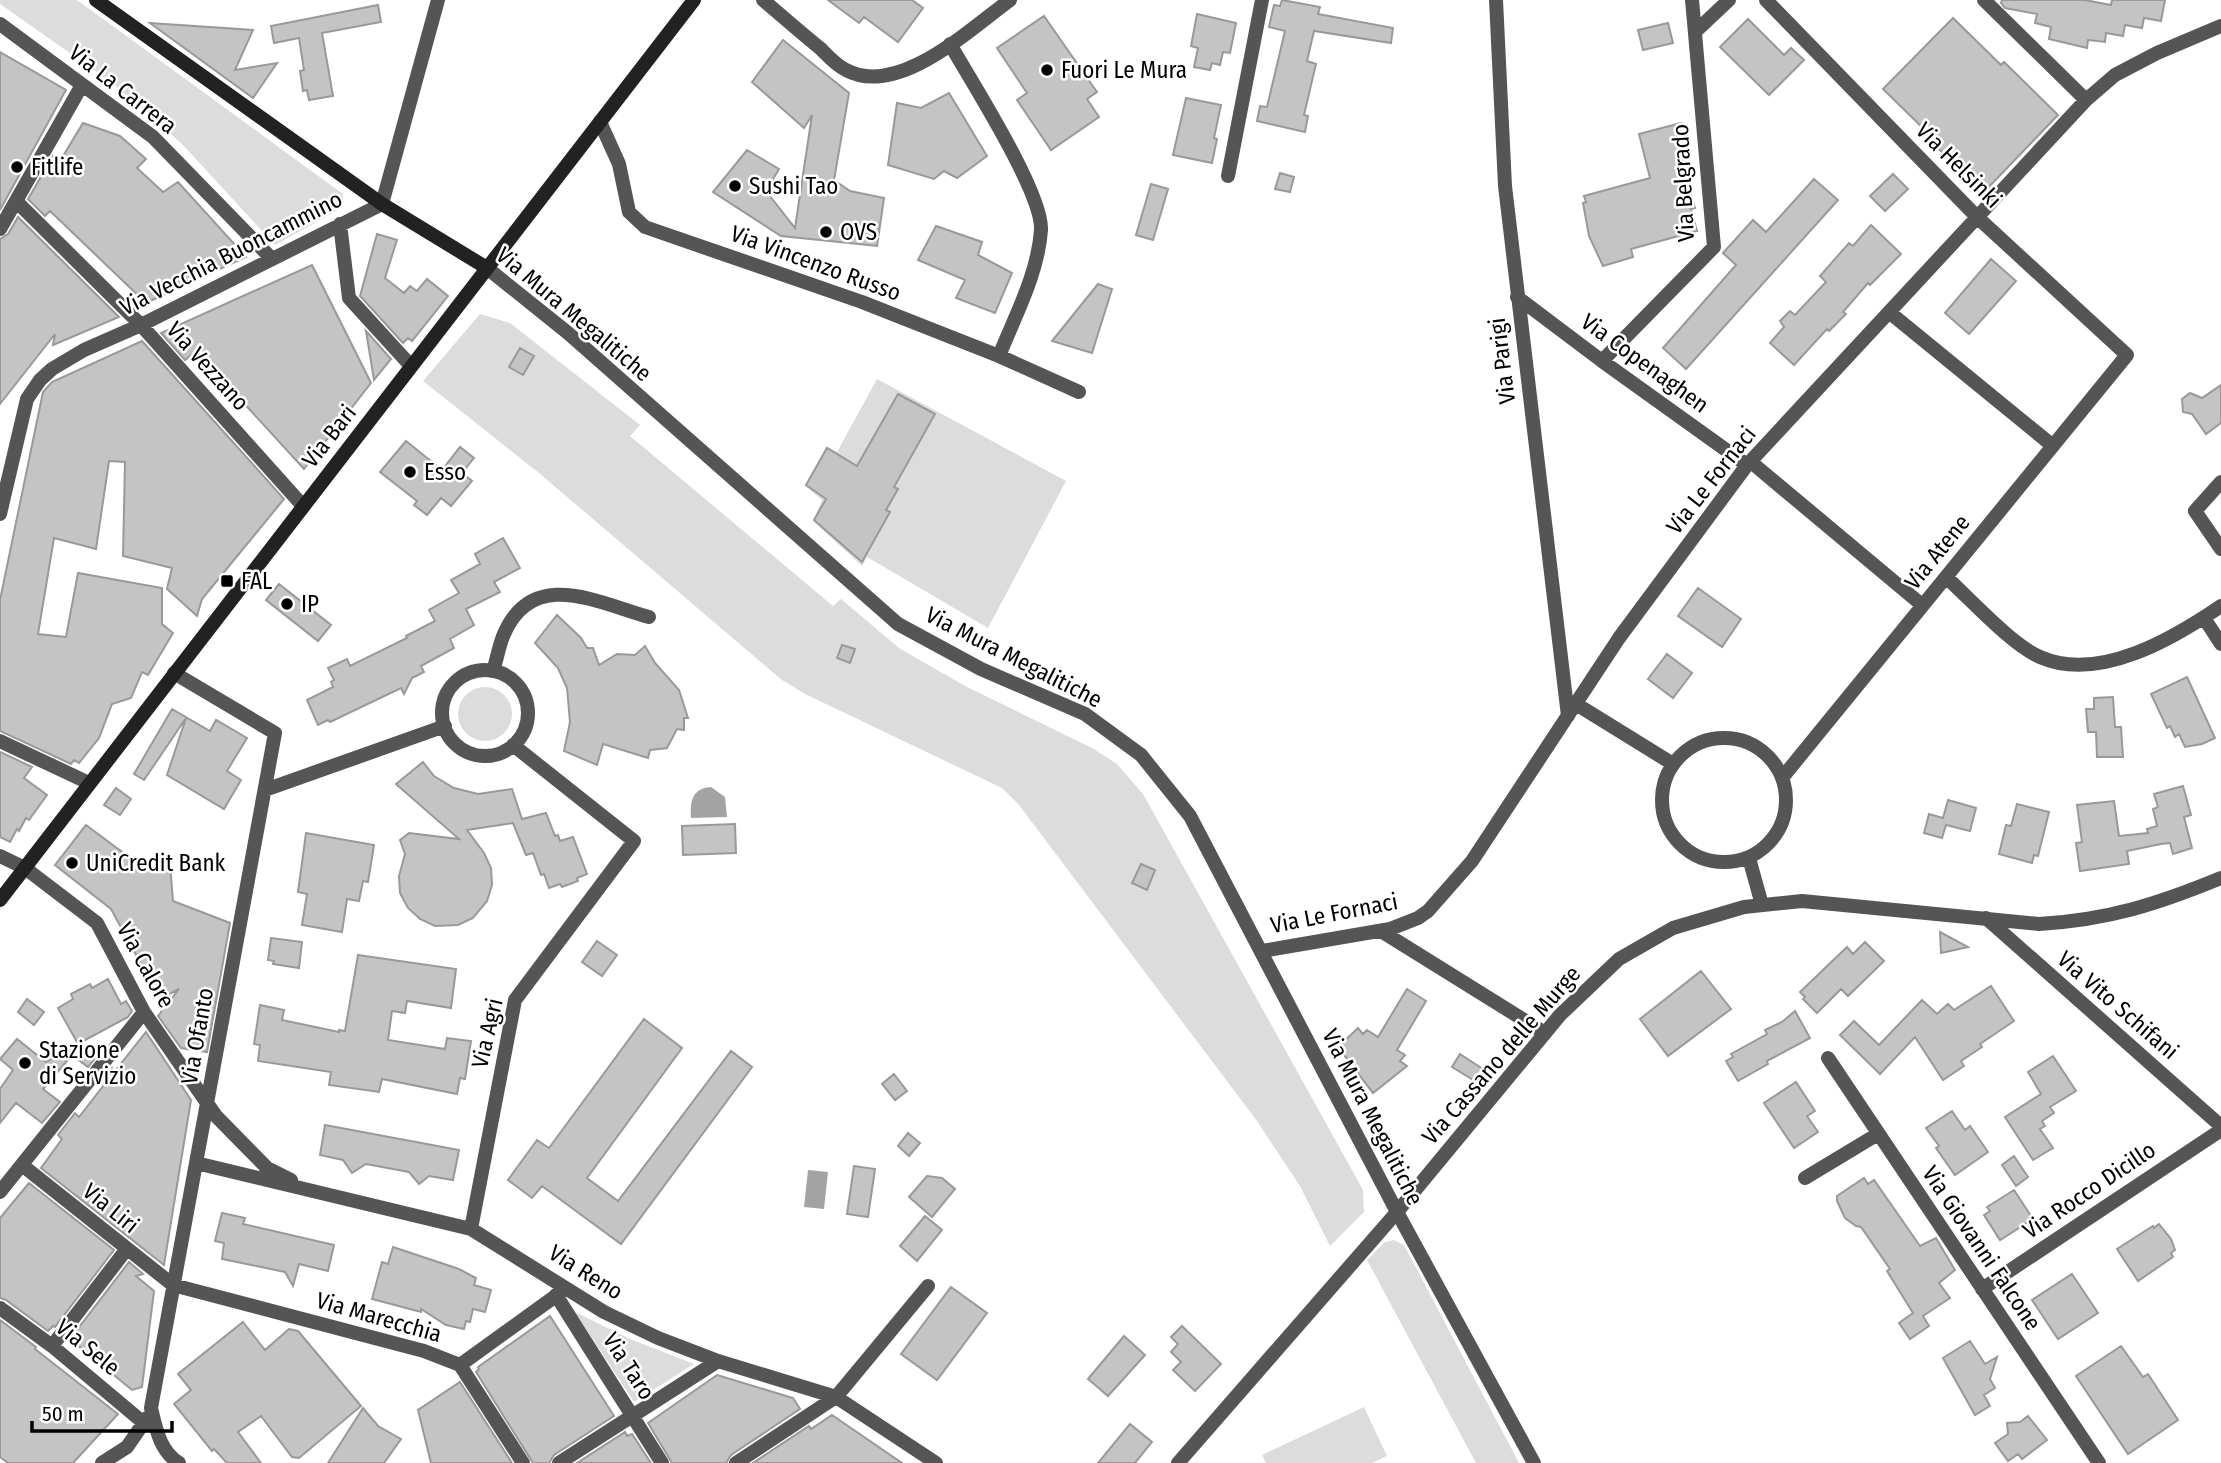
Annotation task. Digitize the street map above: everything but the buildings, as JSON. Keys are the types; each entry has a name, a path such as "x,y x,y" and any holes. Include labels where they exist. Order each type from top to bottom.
{"main road":[{"name":"Via Mura Megalitiche","path":"96,0 382,204 486,268"},
{"name":"Via Bari","path":"0,900 694,0"}],"street":[{"path":"382,204 438,0"},
{"path":"763,0 844,69 868,77 887,76 910,69 950,44 1010,0"},
{"path":"1228,176 1262,0"},
{"name":"Via Parigi","path":"1496,0 1505,187 1572,710"},
{"name":"Via Belgrado","path":"1602,361 1714,247 1692,0"},
{"path":"1695,32 1729,0"},
{"name":"Via Helsinki","path":"1766,0 1977,217 2127,355"},
{"path":"1984,0 2085,100"},
{"name":"Via La Carrera","path":"0,24 153,137 271,258"},
{"name":"Via Le Fornaci","path":"1262,951 1381,930 1419,918 1428,911 1472,861 1619,638 1749,464 2085,100 2115,75 2157,53 2221,26"},
{"path":"950,44 1031,187 1042,228 1031,278 999,356"},
{"path":"0,229 82,85"},
{"name":"Via Vincenzo Russo","path":"600,122 619,164 629,212 645,227 839,294 999,356 1079,392"},
{"name":"Via Vezzano","path":"16,201 141,325 303,506"},
{"name":"Via Vecchia Buoncammino","path":"0,514 27,399 40,380 52,369 84,350 141,325 382,204"},
{"path":"340,224 349,298 411,366"},
{"name":"Via Mura Megalitiche","path":"486,268 568,333 898,624 981,669 1085,714 1141,755 1190,816 1397,1212 1534,1463"},
{"name":"Via Copenaghen","path":"1517,296 1602,361 1749,464 1922,605"},
{"path":"1889,312 2053,446"},
{"name":"Via Atene","path":"1782,778 2127,355"},
{"path":"2221,482 2195,511 2221,549"},
{"path":"1946,577 2022,647 2041,658 2059,662 2100,663 2123,658 2150,648 2221,607"},
{"path":"493,671 503,634 511,621 537,597 564,593 649,617"},
{"path":"2204,618 2221,644"},
{"path":"493,671 517,684 528,708 527,722 522,735 513,745 502,752 477,755 465,751 455,743 444,726 443,706 447,693 455,682 467,674 493,671"},
{"name":"Via Ofanto","path":"173,1461 158,1436 151,1408 274,738 272,730 174,673"},
{"path":"1572,710 1673,764"},
{"path":"265,790 444,726"},
{"path":"1726,738 1746,742 1765,752 1779,769 1782,778 1786,788 1786,809 1780,830 1767,846 1749,858 1728,862 1708,860 1689,852 1675,839 1665,821 1661,801 1664,781 1673,764 1688,749 1706,740 1726,738"},
{"path":"0,741 89,783"},
{"name":"Via Agri","path":"471,1229 514,1000 634,841 513,745"},
{"name":"Via Calore","path":"0,856 25,868 97,923 144,1012 208,1104"},
{"path":"1749,858 1762,905"},
{"name":"Via Cassano delle Murge","path":"1178,1463 1397,1212 1545,1033 1619,959 1673,928 1744,907 1802,901 2039,924 2102,918 2154,904 2221,878"},
{"name":"Via Vito Schifani","path":"1986,918 2221,1128"},
{"path":"1381,930 1545,1033"},
{"path":"0,1192 144,1012"},
{"name":"Via Giovanni Falcone","path":"1828,1058 2099,1463"},
{"name":"Via Reno","path":"208,1104 233,1136 267,1168 311,1191"},
{"name":"Via Rocco Dicillo","path":"1982,1289 2221,1128"},
{"path":"1805,1178 1878,1134"},
{"name":"Via Reno","path":"196,1163 471,1229 562,1291 659,1338 718,1361 836,1397 936,1463"},
{"name":"Via Liri","path":"22,1165 173,1285"},
{"path":"52,1346 126,1250"},
{"name":"Via Marecchia","path":"173,1285 424,1351 460,1365 523,1463"},
{"path":"736,1463 836,1397 928,1286"},
{"path":"460,1365 562,1291"},
{"name":"Via Taro","path":"562,1291 662,1463"},
{"name":"Via Sele","path":"0,1308 52,1346 145,1424"},
{"path":"559,1463 718,1361"},
{"path":"102,1463 127,1447 145,1424 151,1408"}],"shaded area":[{"path":"0,0 77,0 343,194 343,207 275,245 182,144 111,82 0,4"},
{"path":"480,314 510,323 640,425 630,436 833,606 841,599 899,648 965,686 1092,748 1117,764 1143,794 1363,1190 1364,1212 1330,1246 1300,1186 1257,1121 1019,805 1002,788 805,694 782,680 539,473 423,381"},
{"path":"877,379 1066,481 988,628 867,557 862,566 813,521 822,500 805,486 827,447 837,452"},
{"path":"485,687 504,695 512,714 504,733 485,741 466,733 458,714 466,695"},
{"path":"711,787 725,797 727,817 691,818 691,807 696,793"},
{"path":"808,1170 828,1172 824,1209 804,1207"},
{"path":"1394,1240 1404,1245 1519,1463 1476,1463 1367,1260 1385,1242"},
{"path":"575,1312 630,1339 694,1364 634,1402"},
{"path":"1364,1407 1387,1456 1372,1463 1266,1463 1262,1455"}],"place":[{"name":"Fuori Le Mura","path":"1047,70"},
{"name":"Fitlife","path":"17,167"},
{"name":"Sushi Tao","path":"735,186"},
{"name":"OVS","path":"826,232"},
{"name":"Esso","path":"410,472"},
{"name":"FAL","path":"227,581"},
{"name":"IP","path":"287,604"},
{"name":"UniCredit Bank","path":"72,863"},
{"name":"Stazione di Servizio","path":"25,1063"}]}
